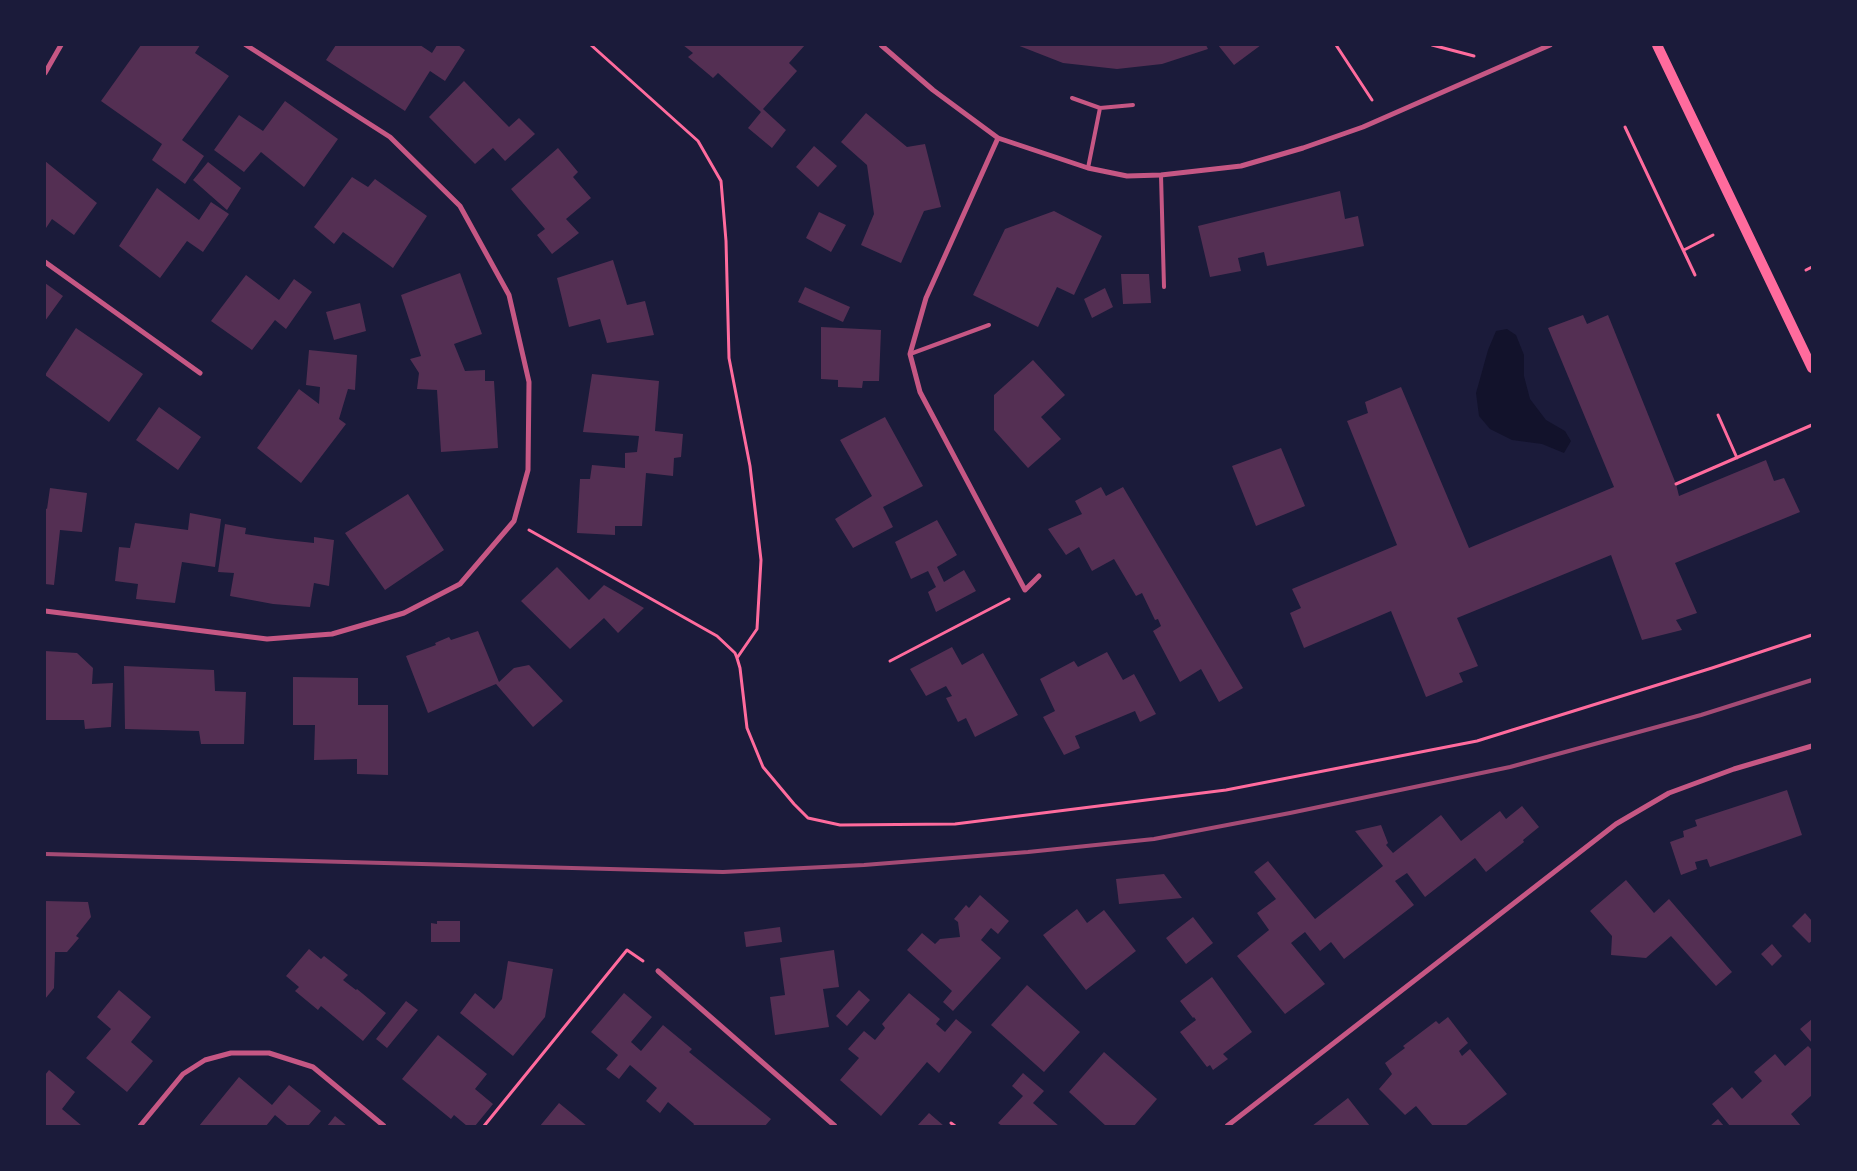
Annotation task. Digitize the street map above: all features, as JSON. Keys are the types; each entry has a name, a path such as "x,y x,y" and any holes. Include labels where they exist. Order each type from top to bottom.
{"main road":[{"path":"1657,45 1812,368"}],"street":[{"path":"45,73 62,45"},
{"path":"45,611 267,639 332,634 404,613 460,584 514,521 528,470 530,382 509,295 460,206 390,137 246,45"},
{"path":"881,45 933,90 998,138 1088,168 1127,176 1160,175 1241,166 1304,148 1363,127 1550,45"},
{"path":"998,138 926,298 910,354 920,392 1025,590 1040,576"},
{"path":"45,262 200,373"},
{"path":"1227,1126 1616,824 1668,793 1734,769 1812,746"},
{"path":"658,971 835,1126"},
{"path":"140,1126 183,1074 205,1060 231,1053 269,1053 313,1067 384,1126"}],"lane":[{"path":"1072,98 1100,108 1133,104"},
{"path":"1088,168 1100,108"},
{"path":"1160,175 1164,287"},
{"path":"910,354 988,325"}],"path":[{"path":"591,45 698,141 721,181 726,241 729,358 750,466 761,560 757,628 737,658"},
{"path":"596,49 599,45"},
{"path":"1336,45 1372,100"},
{"path":"1432,45 1474,56"},
{"path":"1625,127 1695,274"},
{"path":"1684,250 1713,236"},
{"path":"1806,270 1812,267"},
{"path":"1718,415 1737,458"},
{"path":"1676,484 1812,425"},
{"path":"514,521 717,636 735,653 737,658 740,668 746,728 764,767 808,818 840,825 955,824 1226,790 1477,742 1812,635"},
{"path":"890,661 1025,590"},
{"path":"484,1126 627,950 658,971"}],"shaded area":[{"path":"1507,329 1516,335 1524,355 1524,376 1530,399 1546,420 1565,431 1571,441 1564,453 1542,444 1512,440 1490,429 1479,416 1476,393 1488,350 1496,331"}],"building":[{"path":"141,45 200,45 195,53 229,76 182,140 204,156 185,184 152,160 162,144 101,101"},
{"path":"336,45 420,45 432,53 437,45 458,45 465,50 445,81 430,71 405,111 326,60"},
{"path":"683,45 805,45 789,63 797,71 763,109 786,130 772,148 748,128 761,112 718,73 713,78 688,57 693,53"},
{"path":"1017,45 1206,45 1208,49 1162,64 1117,69 1063,63"},
{"path":"1218,45 1261,45 1234,65"},
{"path":"464,81 509,127 519,118 535,134 505,161 493,148 475,164 429,117"},
{"path":"285,101 338,139 304,187 261,152 244,172 214,150 239,115 263,131"},
{"path":"866,113 907,147 925,144 941,207 924,211 901,263 861,245 874,214 867,165 841,142"},
{"path":"814,146 837,166 818,187 796,167"},
{"path":"558,148 578,172 573,177 591,198 566,219 579,233 552,254 537,235 545,229 511,189"},
{"path":"45,161 97,203 74,235 52,219 45,227"},
{"path":"208,162 241,188 227,210 193,180"},
{"path":"352,177 368,187 375,179 427,216 393,268 343,232 334,244 314,227"},
{"path":"157,188 199,220 211,202 229,214 203,252 187,241 160,278 119,246"},
{"path":"1340,191 1345,219 1358,216 1364,246 1267,266 1264,252 1238,258 1241,271 1210,277 1198,226"},
{"path":"1054,211 1102,236 1074,295 1057,287 1038,327 973,295 1005,229"},
{"path":"819,212 846,225 831,252 806,238"},
{"path":"613,260 627,305 645,301 654,335 607,343 600,319 569,327 557,278"},
{"path":"460,273 482,334 454,344 465,371 485,370 485,381 494,381 498,448 441,452 437,390 417,389 419,373 410,359 421,356 401,295"},
{"path":"1121,274 1149,274 1151,303 1123,304"},
{"path":"246,275 279,300 294,279 312,292 286,329 275,320 252,350 211,321"},
{"path":"45,283 63,296 45,321"},
{"path":"805,287 850,307 843,322 798,302"},
{"path":"1105,288 1113,307 1092,318 1084,299"},
{"path":"360,303 366,331 334,340 326,312"},
{"path":"1583,315 1587,324 1608,315 1676,484 1679,496 1766,460 1774,481 1784,478 1800,512 1675,563 1697,613 1676,620 1682,630 1642,640 1611,555 1457,618 1478,666 1459,673 1463,682 1426,697 1391,611 1304,648 1290,613 1301,608 1292,589 1397,545 1347,421 1368,413 1365,402 1401,387 1469,548 1614,487 1548,328"},
{"path":"821,327 881,330 879,381 863,381 862,388 838,387 838,380 821,379"},
{"path":"76,328 143,374 109,422 45,375"},
{"path":"309,350 357,355 355,390 348,389 339,419 346,424 301,483 257,448 299,389 319,404 320,387 306,385"},
{"path":"1033,360 1065,395 1041,417 1061,439 1028,468 994,430 994,395"},
{"path":"592,374 659,381 655,431 683,434 681,457 674,458 673,476 646,473 642,526 615,526 615,535 577,533 580,479 590,479 592,465 625,468 625,453 637,452 639,436 583,432"},
{"path":"159,407 201,437 178,470 136,440"},
{"path":"885,417 923,486 883,507 893,527 853,548 835,519 872,496 840,440"},
{"path":"1281,448 1305,506 1256,526 1232,466"},
{"path":"1101,487 1106,496 1123,487 1243,688 1219,702 1201,669 1180,682 1153,631 1161,626 1158,619 1155,620 1142,593 1136,596 1114,559 1092,571 1079,547 1066,555 1048,529 1082,514 1075,501"},
{"path":"50,488 87,493 82,532 60,530 54,585 45,584 45,508 47,509"},
{"path":"408,494 444,550 385,590 345,533"},
{"path":"190,513 221,519 215,567 182,562 175,603 136,599 138,584 115,581 119,547 130,548 135,523 188,530"},
{"path":"937,520 957,555 937,567 944,582 964,570 976,591 936,612 928,592 936,587 928,571 911,579 895,542"},
{"path":"225,524 246,528 245,534 277,539 314,543 314,537 334,540 329,586 314,583 310,607 273,604 230,596 234,573 218,572"},
{"path":"557,567 589,600 604,585 644,608 618,633 604,618 570,649 521,601"},
{"path":"478,631 499,682 514,668 529,665 563,701 533,727 496,684 428,713 406,656 436,645 435,643 449,637 451,640"},
{"path":"952,647 962,665 983,653 1018,715 975,737 966,718 958,722 946,698 952,696 946,686 926,696 910,669"},
{"path":"45,651 77,653 93,668 92,684 113,683 111,727 85,729 84,720 45,720"},
{"path":"1107,652 1123,680 1134,674 1156,714 1140,722 1135,711 1075,736 1080,748 1064,755 1043,717 1055,711 1040,679 1074,661 1078,667"},
{"path":"124,666 214,670 215,691 246,692 244,744 201,744 199,731 125,729"},
{"path":"293,677 358,678 358,705 388,705 388,775 357,774 357,759 314,760 315,725 293,725"},
{"path":"1787,790 1802,835 1710,867 1707,859 1695,862 1697,869 1681,875 1670,842 1684,837 1683,831 1697,826 1695,820"},
{"path":"1522,806 1539,827 1523,840 1524,842 1486,872 1475,858 1425,897 1407,873 1395,881 1414,905 1344,959 1331,942 1320,951 1305,932 1291,943 1325,984 1285,1014 1237,956 1269,930 1257,913 1276,899 1254,872 1268,861 1315,919 1383,866 1355,831 1381,825 1388,843 1386,845 1393,853 1441,815 1461,841 1500,811 1506,819"},
{"path":"1164,874 1182,898 1119,904 1116,879"},
{"path":"1626,880 1654,913 1669,899 1732,972 1716,986 1671,936 1646,958 1611,955 1612,936 1590,911"},
{"path":"980,895 1009,921 998,934 991,928 981,940 1001,958 953,1011 943,1002 952,991 907,950 922,933 935,944 940,939 960,937 958,922 954,919 966,905 969,908"},
{"path":"45,901 88,902 91,917 76,936 79,938 67,952 55,952 54,988 45,999"},
{"path":"1077,909 1087,923 1104,910 1136,951 1086,990 1043,935"},
{"path":"1805,913 1812,921 1812,941 1809,943 1792,926"},
{"path":"1193,917 1213,943 1186,964 1166,938"},
{"path":"437,921 460,921 460,942 431,942 431,923 437,924"},
{"path":"780,927 782,942 746,947 744,932"},
{"path":"1772,944 1782,956 1772,966 1761,954"},
{"path":"309,949 321,959 324,956 348,975 343,980 386,1013 363,1041 321,1006 318,1010 295,991 299,987 286,976"},
{"path":"834,950 839,987 823,989 829,1027 775,1035 770,997 785,995 780,958"},
{"path":"508,961 553,969 545,1017 513,1056 460,1013 475,993 494,1009 502,999"},
{"path":"1212,977 1252,1032 1223,1054 1228,1059 1213,1070 1210,1065 1207,1067 1180,1032 1196,1020 1180,1001"},
{"path":"1027,985 1080,1032 1044,1072 991,1025"},
{"path":"119,990 151,1017 131,1042 153,1061 127,1092 86,1058 111,1029 97,1017"},
{"path":"859,990 870,1000 847,1026 836,1016"},
{"path":"624,993 652,1017 631,1042 641,1051 663,1025 692,1049 689,1052 771,1119 765,1126 693,1126 694,1124 668,1102 660,1113 646,1101 657,1088 630,1065 619,1079 606,1069 618,1055 591,1032"},
{"path":"909,993 940,1019 936,1024 945,1032 956,1019 972,1032 939,1073 927,1062 881,1116 840,1080 859,1058 848,1049 864,1031 875,1040 885,1028 882,1024"},
{"path":"406,1001 418,1010 387,1048 376,1039"},
{"path":"1448,1017 1468,1043 1459,1051 1462,1056 1470,1049 1507,1094 1465,1126 1433,1126 1416,1106 1405,1115 1379,1089 1392,1074 1385,1063 1405,1048 1403,1046 1436,1021 1439,1024"},
{"path":"1812,1019 1812,1043 1800,1029"},
{"path":"438,1035 487,1074 475,1089 493,1104 475,1126 467,1126 454,1115 451,1119 402,1079"},
{"path":"1808,1046 1812,1050 1812,1095 1791,1114 1801,1126 1730,1126 1712,1104 1732,1087 1742,1099 1762,1081 1754,1072 1775,1054 1785,1066"},
{"path":"1104,1052 1157,1099 1134,1126 1106,1126 1069,1092"},
{"path":"49,1070 75,1092 62,1109 82,1126 45,1126 45,1075"},
{"path":"1023,1073 1044,1091 1033,1103 1059,1126 1002,1126 998,1123 1023,1096 1012,1086"},
{"path":"239,1077 272,1105 289,1085 321,1111 308,1126 288,1126 275,1115 266,1126 199,1126"},
{"path":"1348,1098 1370,1126 1312,1126"},
{"path":"559,1103 587,1126 540,1126"},
{"path":"929,1113 944,1126 917,1126"},
{"path":"335,1116 347,1126 327,1126"},
{"path":"1718,1119 1724,1126 1710,1126"}],"railway":[{"path":"45,854 723,872 864,865 1028,852 1154,839 1510,767 1701,715 1812,680"}]}
